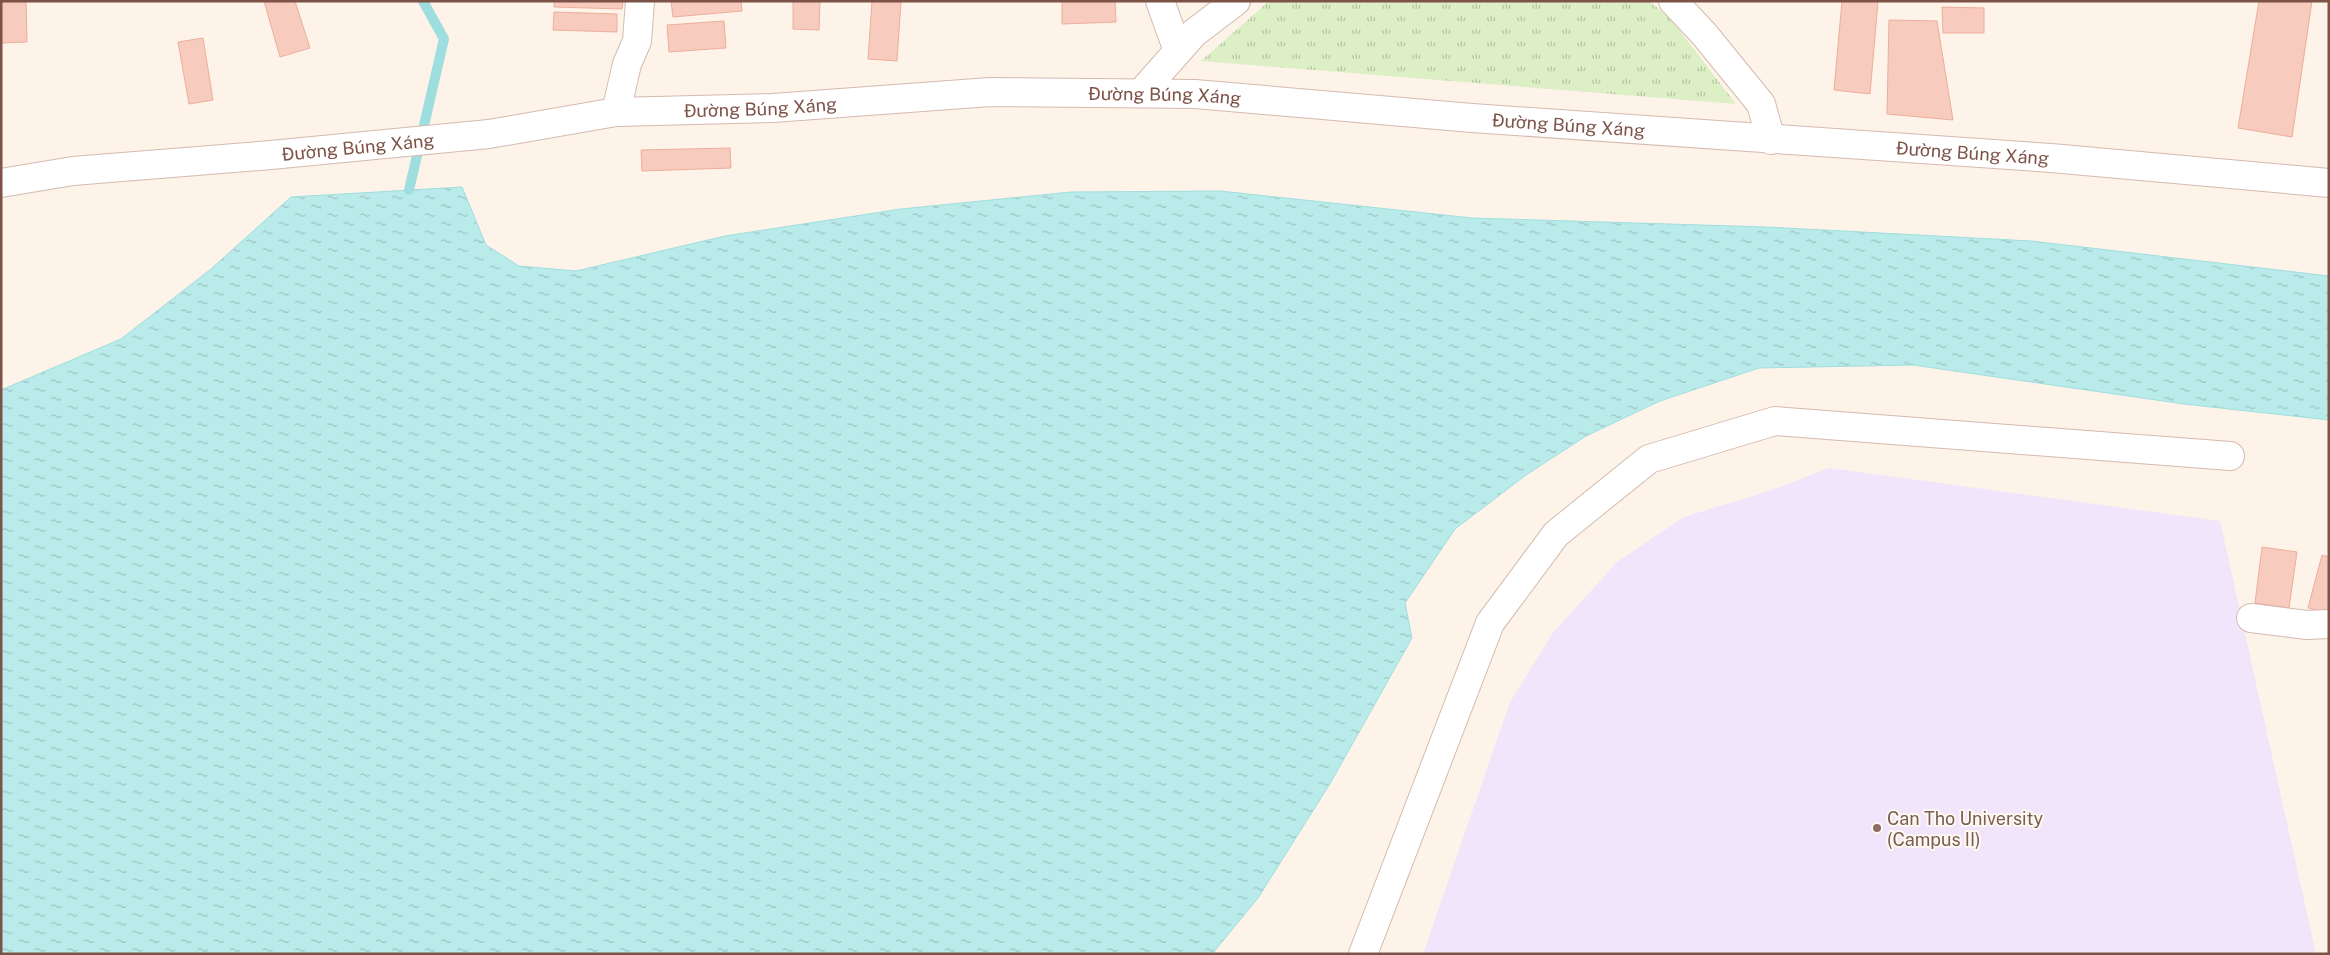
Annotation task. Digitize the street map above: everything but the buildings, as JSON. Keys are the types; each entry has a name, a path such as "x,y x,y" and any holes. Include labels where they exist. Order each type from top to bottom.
{"street":[{"path":"616,112 626,64 637,41 640,1"},
{"path":"1160,1 1178,51"},
{"path":"1141,93 1194,33 1236,1"},
{"path":"1673,1 1704,34 1762,104 1771,140"},
{"name":"Đường Búng Xáng","path":"1,183 73,171 271,155 489,134 616,112 773,108 990,92 1196,94 1472,118 2051,158 2329,183"},
{"path":"1363,954 1490,623 1556,534 1648,459 1775,421 2230,456"},
{"path":"2251,618 2307,625 2329,624"}],"shaded area":[{"name":"Can Tho University (Campus II)","path":"1829,468 2220,521 2316,954 1423,954 1510,702 1553,633 1617,562 1684,517 1772,490"}],"green space":[{"path":"1269,1 1649,1 1670,18 1736,104 1201,61"}],"water":[{"path":"462,187 486,245 519,266 576,271 725,236 901,209 1071,192 1220,191 1472,218 1767,227 2031,241 2329,276 2329,420 2184,404 1913,365 1759,368 1660,401 1586,436 1526,475 1455,529 1405,603 1412,638 1331,782 1258,898 1212,954 1,954 1,390 121,339 211,269 291,197"}],"waterway":[{"path":"409,190 444,39 423,1"}],"place":[{"name":"Can Tho University (Campus II)","path":"1877,828"}]}
